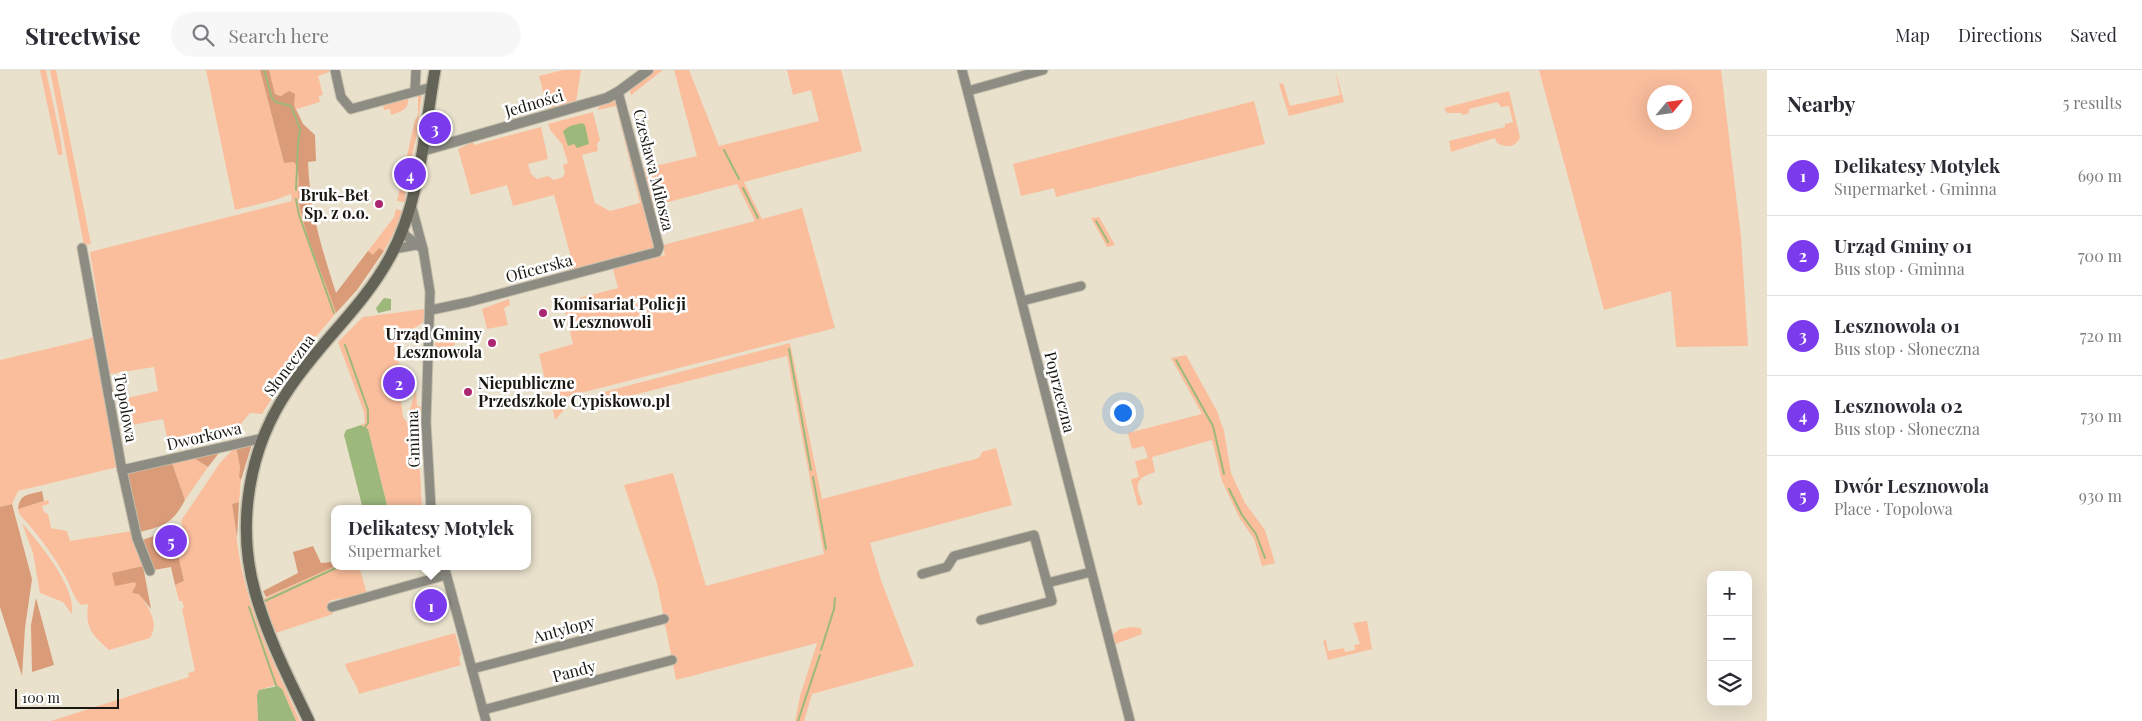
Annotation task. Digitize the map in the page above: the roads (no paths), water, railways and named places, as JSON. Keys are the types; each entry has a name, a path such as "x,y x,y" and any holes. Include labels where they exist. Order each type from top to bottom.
{"main road":[{"name":"Słoneczna","path":"308,721 266,625 254,591 248,557 248,496 263,438 272,416 288,388 371,289 403,229 412,204 434,70"}],"street":[{"path":"335,70 341,96 351,109 432,86"},
{"path":"415,90 416,70"},
{"name":"Jedności","path":"422,151 596,102 618,92 648,70"},
{"name":"Poprzeczna","path":"962,70 1130,721"},
{"path":"968,91 1043,70"},
{"name":"Czesława Miłosza","path":"618,92 659,247 654,253"},
{"name":"Gminna","path":"412,204 430,292 426,422 431,505"},
{"path":"394,249 420,244 413,231 403,229"},
{"name":"Topolowa","path":"82,248 122,470 137,538 150,571"},
{"name":"Oficerska","path":"430,310 469,302 654,253"},
{"path":"1022,301 1081,286"},
{"name":"Dworkowa","path":"122,470 263,438"},
{"path":"922,574 946,567 954,556 1034,535 1052,601 981,620"},
{"path":"332,606 445,571 486,721"},
{"path":"1047,583 1091,572"},
{"name":"Antylopy","path":"472,669 664,618"},
{"name":"Pandy","path":"483,710 672,660"}],"waterway":[{"path":"264,70 272,98 276,102 291,106 300,129 296,190"},
{"path":"724,150 739,179"},
{"path":"743,188 758,218"},
{"path":"296,199 299,215 334,313"},
{"path":"1096,221 1108,242"},
{"path":"345,345 368,410 368,423 365,427"},
{"path":"789,349 811,470"},
{"path":"1176,360 1213,426 1224,474"},
{"path":"813,477 826,549"},
{"path":"1229,489 1242,515 1256,534 1265,558"},
{"path":"265,601 331,570"},
{"path":"821,650 834,609 835,598"},
{"path":"249,607 277,688"},
{"path":"798,721 820,655"}],"place":[{"name":"Lesznowola 01","path":"435,128"},
{"name":"Lesznowola 02","path":"410,174"},
{"name":"Bruk-Bet Sp. z o.o.","path":"379,204"},
{"name":"Komisariat Policji w Lesznowoli","path":"543,313"},
{"name":"Urząd Gminy Lesznowola","path":"492,343"},
{"name":"Urząd Gminy 01","path":"399,383"},
{"name":"Niepubliczne Przedszkole Cypiskowo.pl","path":"468,392"},
{"name":"Dwór Lesznowola","path":"171,541"},
{"name":"Delikatesy Motylek","path":"431,605"}]}
